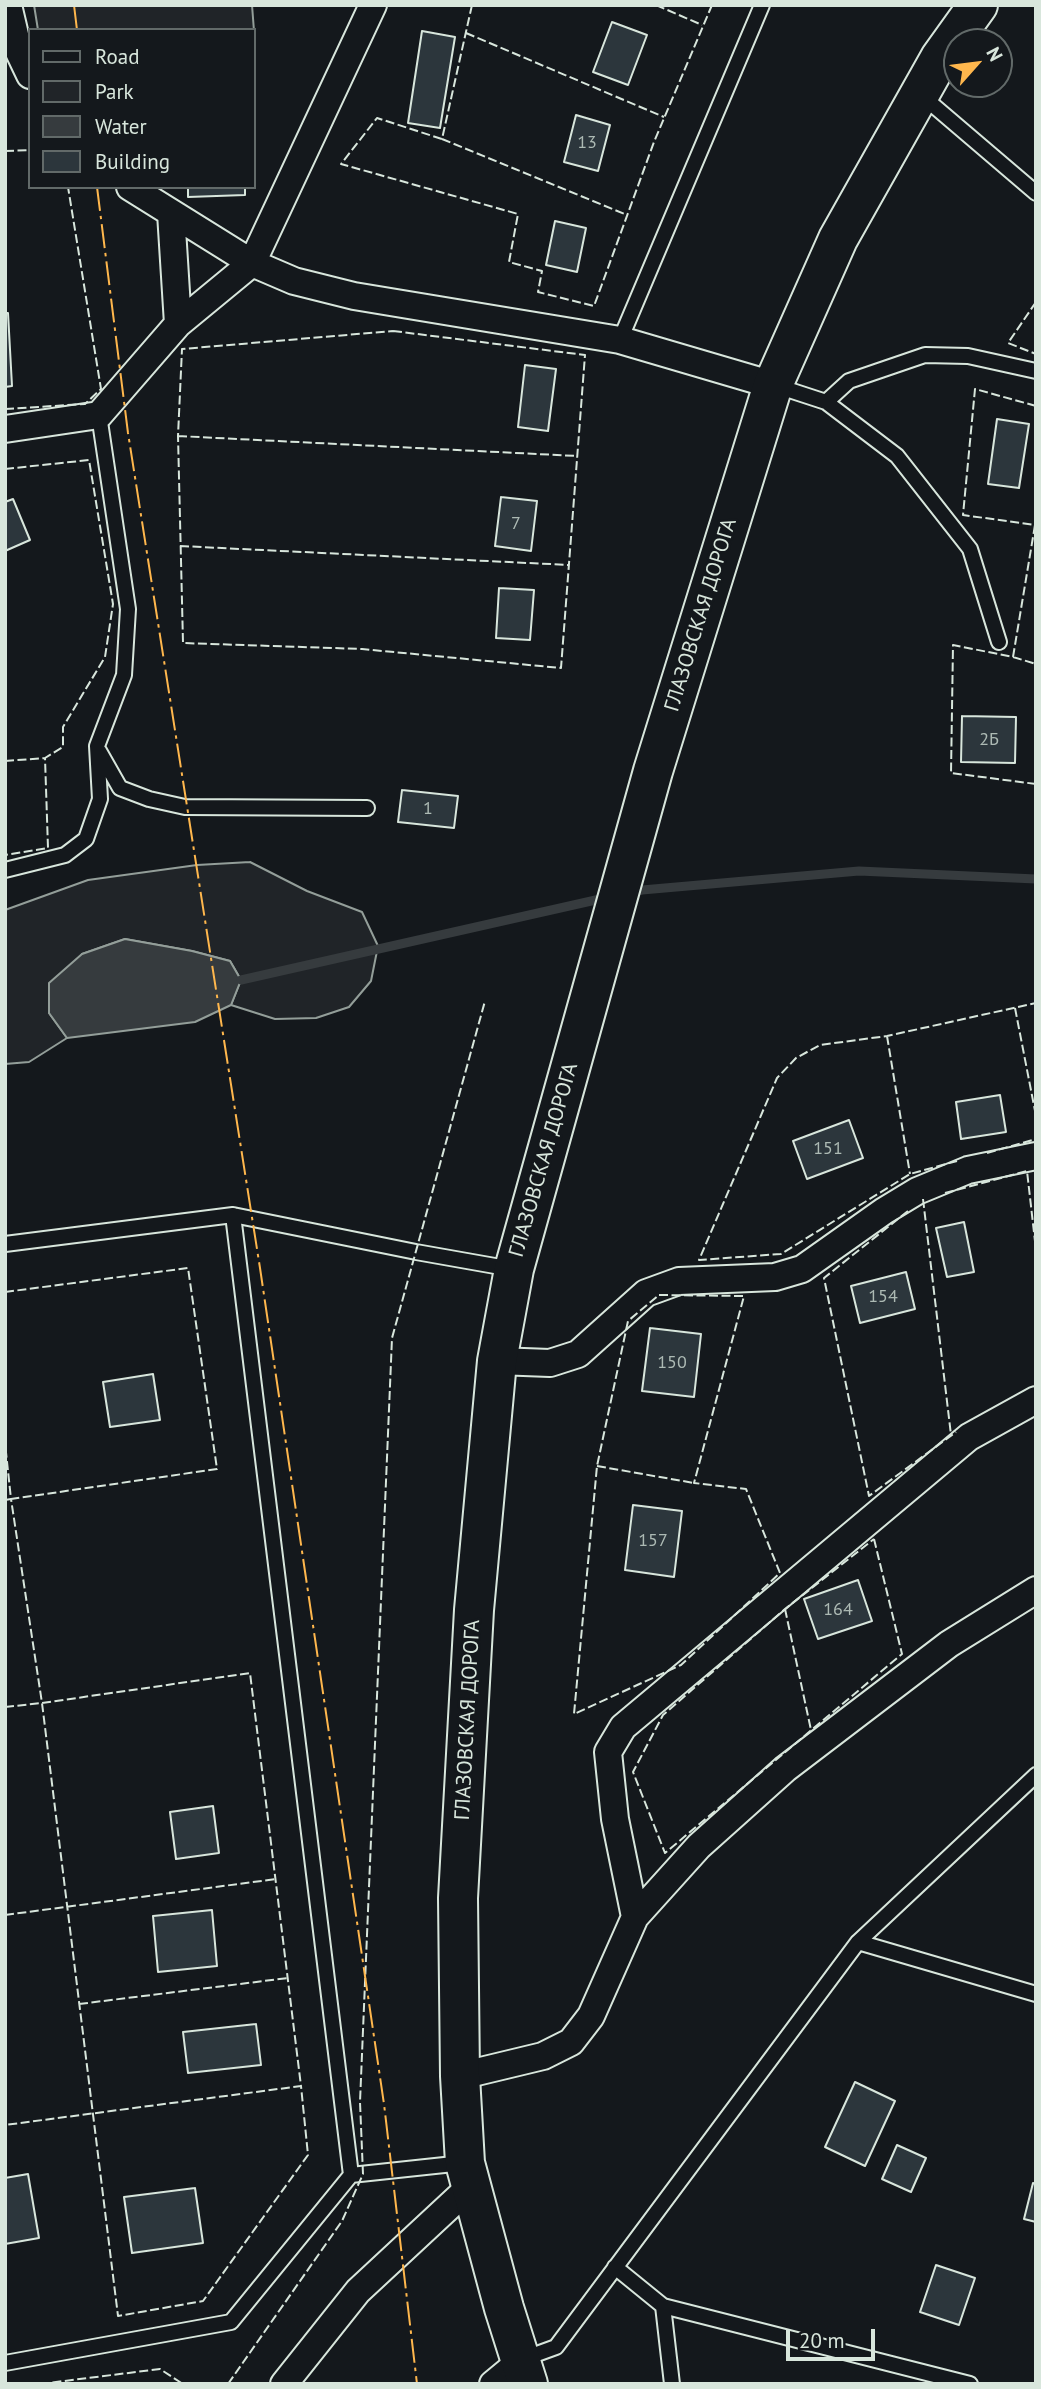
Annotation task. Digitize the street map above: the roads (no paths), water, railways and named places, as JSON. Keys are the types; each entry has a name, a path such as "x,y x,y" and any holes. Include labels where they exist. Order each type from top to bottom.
{"street":[{"path":"8,5 19,52 28,71"},
{"path":"5,429 99,415 178,324 252,264 373,5"},
{"name":"ГЛАЗОВСКАЯ ДОРОГА","path":"525,2372 504,2308 468,2174 460,2077 459,1884 474,1610 497,1361 514,1269 653,771 773,385 838,239 940,58 978,5"},
{"path":"133,189 252,264 293,281 354,296 620,340 773,385"},
{"path":"171,213 178,324"},
{"path":"497,1361 550,1363 578,1354 646,1293 679,1281 775,1277 802,1269 917,1191 968,1170 1036,1156"},
{"path":"635,1917 615,1819 608,1752 623,1727 969,1437 1036,1400"},
{"path":"460,2077 543,2056 571,2042 591,2016 635,1917 699,1846 785,1769 949,1644 1036,1590"},
{"path":"284,2384 358,2291 468,2174"},
{"path":"493,2384 525,2372"}],"lane":[{"path":"620,340 762,5"},
{"path":"920,94 1036,193"},
{"path":"826,402 849,381 925,355 968,356 1036,371"},
{"path":"773,385 826,402 897,456 970,549 999,642"},
{"path":"5,870 65,855 86,839 100,799 97,746 124,675 128,609 99,415"},
{"path":"97,746 120,788 149,799 185,807 367,808"},
{"path":"5,1244 233,1215 514,1269"},
{"path":"5,2363 231,2322 351,2175 233,1215"},
{"path":"525,2372 556,2347 858,1942 1036,1775"},
{"path":"858,1942 1036,1994"},
{"path":"351,2175 468,2174"},
{"path":"615,2267 663,2306 970,2384"},
{"path":"663,2306 672,2384"}],"water":[{"path":"125,939 230,961 241,980 231,1005 195,1022 67,1038 49,1013 49,983 82,954"}],"waterway":[{"path":"629,893 859,871 1036,879"},
{"path":"241,980 609,897"}]}
